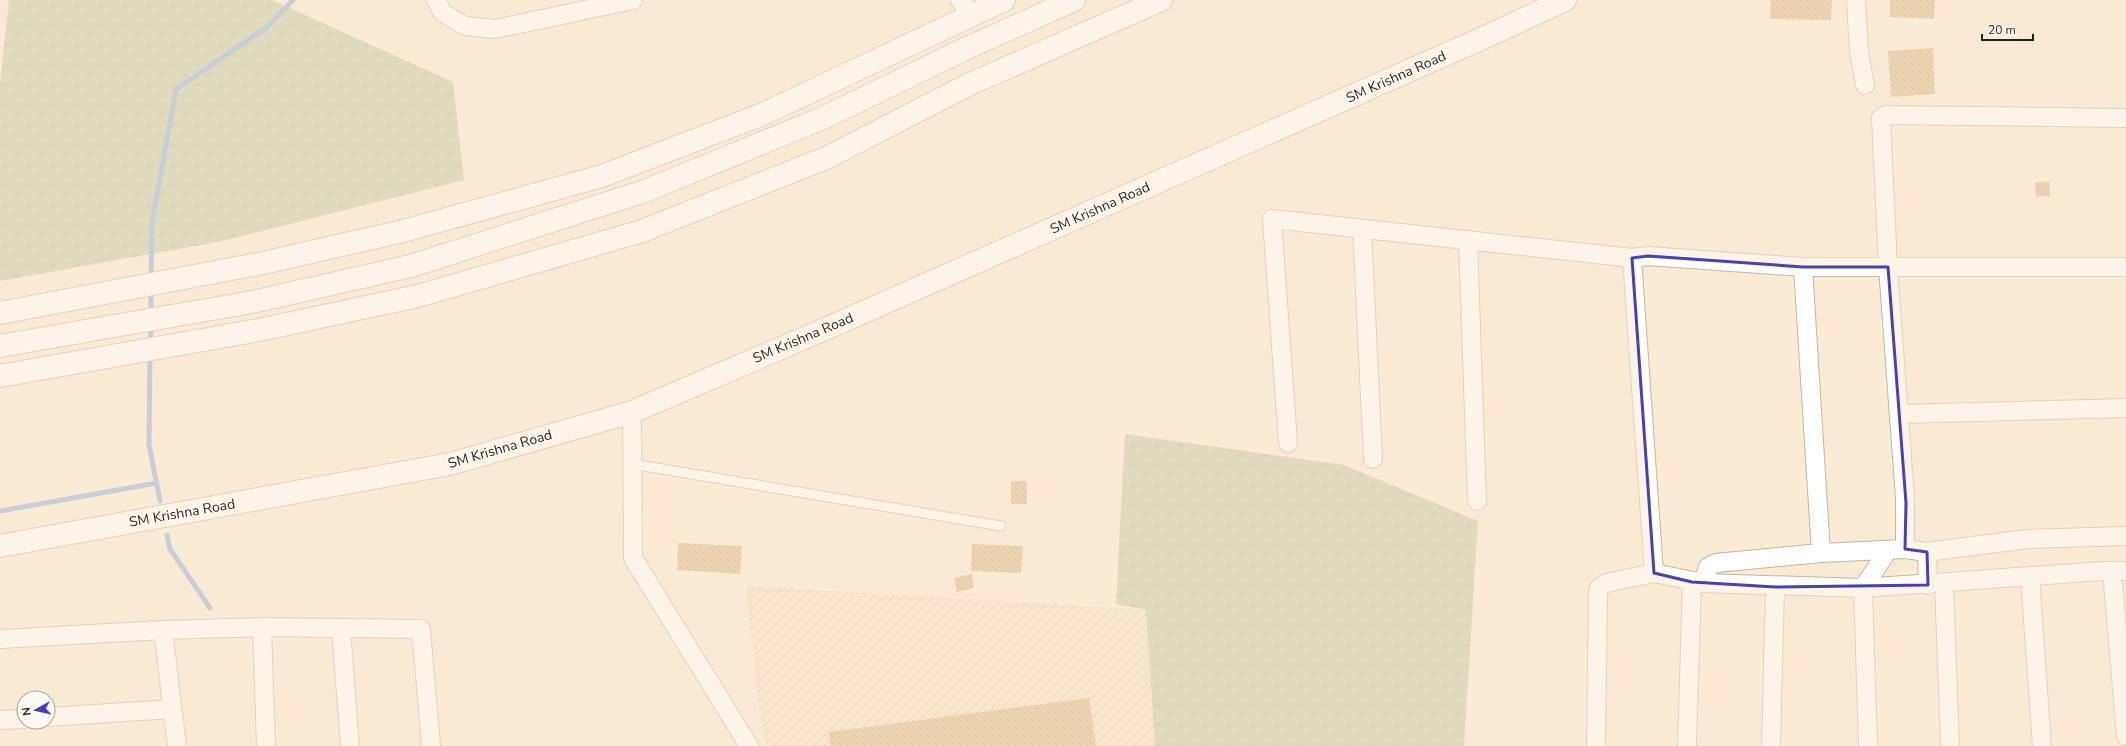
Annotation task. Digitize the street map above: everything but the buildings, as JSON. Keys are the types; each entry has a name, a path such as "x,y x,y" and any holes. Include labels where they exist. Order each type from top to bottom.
{"main road":[{"path":"0,346 252,302 410,266 645,191 823,118 965,49 1074,0"},
{"path":"2,376 259,330 418,296 642,231 826,158 970,84 1161,0"},
{"name":"SM Krishna Road","path":"0,546 450,464 632,412 843,321 1476,41 1565,0"},
{"path":"0,313 263,263 403,231 602,176 763,114 966,8 995,2"}],"street":[{"path":"436,0 443,13 465,26 495,29 633,0"},
{"path":"1856,0 1859,52 1865,85"},
{"path":"1868,746 1863,588 1897,549 1905,498 1888,267 1881,118 1886,115 2126,118"},
{"path":"1288,443 1272,219 1632,258 1648,256 1803,267 2126,267"},
{"path":"1362,229 1373,460"},
{"path":"1468,240 1477,501"},
{"path":"1632,258 1654,573"},
{"path":"1803,267 1821,553"},
{"path":"1899,414 2126,408"},
{"path":"632,412 633,558 749,746"},
{"path":"1687,746 1698,583 1708,567 1716,563 1821,553 1897,549 1927,552 2028,539 2126,536"},
{"path":"1927,552 1936,584 1950,746"},
{"path":"1596,746 1599,588 1606,583 1654,573 1698,583 1775,587 1863,588 2119,571 2126,736"},
{"path":"2030,577 2042,746"},
{"path":"1771,746 1775,587"},
{"path":"262,627 266,746"},
{"path":"0,639 163,630 262,627 421,629 431,746"},
{"path":"342,629 350,746"},
{"path":"163,630 177,746"},
{"path":"56,716 172,709"},
{"path":"0,720 16,719"}],"lane":[{"path":"632,464 1001,526"}],"highlighted area":[{"path":"1648,256 1803,267 1888,267 1906,503 1905,549 1927,552 1928,585 1775,587 1692,582 1654,573 1632,258"}],"shaded area":[{"path":"746,586 1146,610 1155,746 767,746 762,732"}],"green space":[{"path":"9,0 272,0 453,82 464,180 218,242 0,281 0,84"},
{"path":"1125,434 1344,465 1478,521 1464,746 1155,746 1146,610 1116,604"}],"waterway":[{"path":"151,280 152,223 176,89 267,27 293,0"},
{"path":"151,290 151,314"},
{"path":"150,344 151,326"},
{"path":"150,354 149,445 160,501"},
{"path":"0,511 157,483"},
{"path":"167,535 170,549 210,608"}]}
